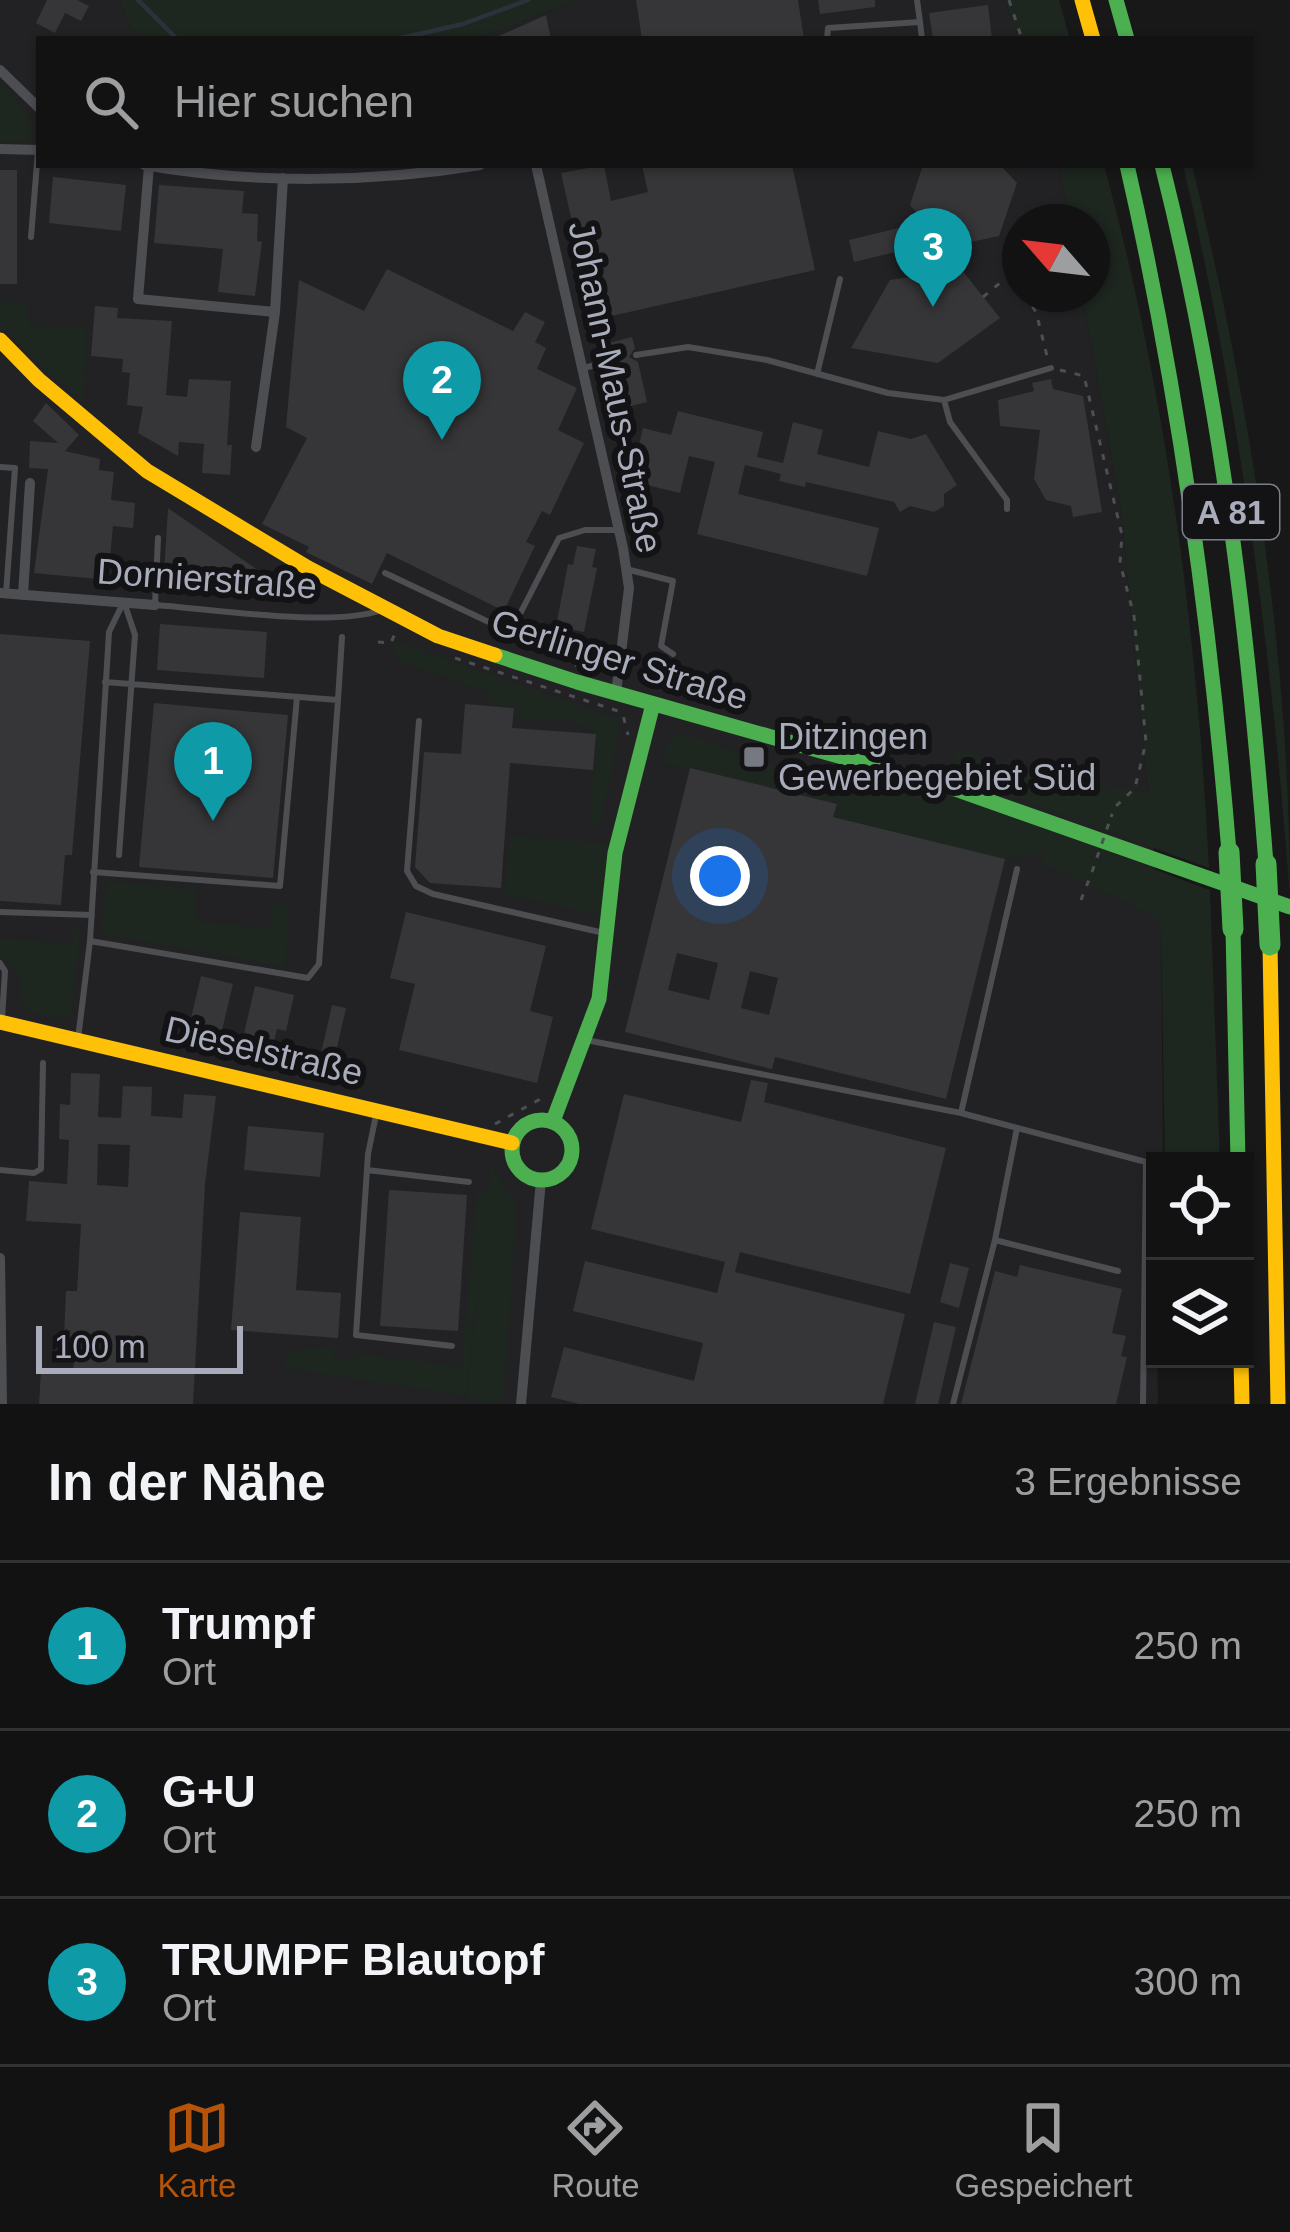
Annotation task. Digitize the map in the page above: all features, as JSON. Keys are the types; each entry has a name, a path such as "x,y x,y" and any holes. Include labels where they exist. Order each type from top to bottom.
{"main road":[{"path":"1082,0 1093,36"},
{"path":"1116,0 1126,36"},
{"name":"A 81","path":"1128,168 1160,306 1208,608 1234,929 1238,1152"},
{"name":"A 81","path":"1163,168 1207,368 1232,520 1258,736 1270,944 1278,1404"},
{"name":"Gerlinger Straße","path":"0,340 39,380 147,471 192,501 385,609 474,650 955,789 1290,908"},
{"path":"557,1111 569,1135 572,1156 561,1174 530,1178 501,1141 557,1111 586,1040 598,999 615,853 653,704"},
{"name":"Dieselstraße","path":"1,1026 78,1040 501,1141"},
{"path":"1241,1368 1242,1404"}],"street":[{"path":"0,70 36,104"},
{"path":"0,148 36,150"},
{"path":"147,168 138,299 275,312"},
{"path":"170,168 283,178 463,168"},
{"name":"Johann-Maus-Straße","path":"537,168 626,569 616,693"},
{"path":"256,447 275,312 283,178"},
{"path":"23,595 30,483"},
{"name":"Dornierstraße","path":"3,593 155,605"},
{"path":"521,1404 541,1180"},
{"path":"0,1258 2,1404"}],"lane":[{"path":"917,0 922,36"},
{"path":"827,36 828,28 920,22"},
{"path":"32,237 38,168"},
{"path":"818,374 840,279"},
{"path":"636,355 688,347 766,360 888,393 944,400 1052,368"},
{"path":"584,368 613,361"},
{"path":"944,400 950,422 1007,500 1007,509"},
{"path":"0,467 15,468 3,593"},
{"path":"15,481 30,483"},
{"path":"385,573 493,624 506,623 521,612 559,538 584,530 620,530"},
{"path":"155,605 158,538"},
{"path":"626,569 673,580 661,646 673,654"},
{"path":"78,1040 92,915 109,632 124,602"},
{"path":"119,855 135,634 124,602"},
{"name":"Dornierstraße","path":"155,605 329,617 360,617 385,609"},
{"path":"90,940 137,952 308,977 314,971 319,964 342,638"},
{"path":"105,682 338,700"},
{"path":"93,872 280,886 298,697"},
{"path":"419,722 406,871 416,886 433,895 608,934"},
{"path":"961,1113 1017,868"},
{"path":"0,912 92,915"},
{"path":"0,963 5,970 1,1026"},
{"path":"586,1040 961,1113 1146,1162 1143,1404"},
{"path":"0,1170 34,1174 40,1168 43,1063"},
{"path":"376,1111 367,1170 356,1335 452,1346"},
{"path":"953,1404 995,1240 1017,1128"},
{"path":"367,1170 469,1182"},
{"path":"995,1240 1118,1271"}],"path":[{"path":"1010,0 1021,36"},
{"path":"983,297 1002,282"},
{"path":"1036,312 1052,368 1084,376 1122,535 1120,563 1134,616 1146,754 1135,788 1114,807 1081,900"},
{"path":"378,642 391,643 396,630"},
{"path":"562,661 589,669 604,656 622,659"},
{"path":"501,1141 494,1124 546,1096 557,1111"}],"shaded area":[{"path":"0,0 119,0 132,30 144,36 36,36 36,168 1060,168 1066,204 1002,204 1002,312 1085,312 1121,510 1161,929 1163,1152 1146,1152 1146,1368 1158,1368 1158,1404 0,1404"},
{"path":"119,0 579,0 485,36 144,36 132,30"},
{"path":"579,0 1005,0 1017,36 485,36"},
{"path":"1005,0 1059,0 1069,36 1017,36"},
{"path":"0,81 33,122 31,141 0,141"},
{"path":"1060,168 1105,168 1145,339 1187,602 1209,868 997,791 979,779 961,775 952,761 956,752 968,752 1048,774 1148,793 1121,510 1085,312 1110,312 1110,204 1066,204"},
{"path":"1184,168 1193,168 1213,255 1263,528 1283,713 1290,898 1251,531"},
{"path":"0,301 27,303 29,325 86,328 84,402 36,362 0,323"},
{"path":"558,632 602,642 598,656 585,664 556,656"},
{"path":"394,641 622,720 600,826 589,825 597,733 569,720 515,720 515,707 489,705 489,693 393,659"},
{"path":"678,735 774,767 776,762 889,777 1053,829 1210,890 1220,1152 1165,1152 1161,930 1154,916 1044,864 1042,854 1005,859 833,817 836,804 661,762"},
{"path":"510,835 609,844 605,916 504,895"},
{"path":"107,881 196,889 197,921 269,928 272,904 290,906 285,968 100,933"},
{"path":"73,922 80,935 72,1012 62,1019 30,1012 22,1004 19,977 0,953 0,938 73,943"},
{"path":"491,1165 517,1203 504,1398 495,1404 467,1398 483,1237 465,1396 283,1368 287,1352 336,1345 334,1358 352,1361 355,1353 461,1367 477,1190 488,1191"}],"building":[{"path":"47,0 77,0 89,6 81,21 65,13 55,33 36,23"},
{"path":"636,0 798,0 804,36 642,36"},
{"path":"818,0 875,0 875,7 820,14"},
{"path":"988,5 992,36 933,36 929,13"},
{"path":"546,15 550,36 499,36"},
{"path":"605,168 611,201 648,192 643,168 793,168 815,270 594,320 561,173"},
{"path":"922,168 1003,168 1017,183 1010,204 1002,204 999,236 947,247 910,205"},
{"path":"0,170 17,170 17,284 0,284"},
{"path":"53,177 126,185 121,231 49,223"},
{"path":"159,185 244,191 242,213 258,214 257,241 262,242 255,296 218,292 223,249 154,243"},
{"path":"907,226 912,248 854,262 849,240"},
{"path":"387,269 513,331 525,312 545,322 535,342 546,348 537,369 577,388 558,430 584,443 550,515 542,511 526,542 535,546 504,611 387,553 372,584 262,524 307,438 286,427 299,280 364,311"},
{"path":"961,269 1000,318 938,363 851,348 890,280"},
{"path":"95,306 118,308 117,318 172,321 166,395 187,397 189,379 231,381 230,475 202,473 204,444 179,442 178,456 138,433 143,407 127,405 130,373 122,372 123,359 91,356"},
{"path":"632,337 635,348 629,357 638,362 647,402 623,408 614,368 620,360 611,354 609,343"},
{"path":"1051,379 1053,389 1083,396 1102,512 1073,517 1071,506 1046,500 1034,479 1040,430 1000,426 998,400 1034,391 1032,383"},
{"path":"46,403 79,435 65,451 100,459 99,470 114,472 111,500 135,503 133,528 113,526 108,580 34,573 48,469 29,468 30,441 58,443 33,421"},
{"path":"678,411 763,432 757,457 783,463 793,422 823,430 817,454 869,467 878,431 911,439 926,434 957,485 944,494 944,506 934,512 910,506 900,512 894,502 806,482 805,487 779,481 781,474 745,465 738,494 879,528 867,576 697,534 715,462 689,456 680,493 630,481 643,428 671,435"},
{"path":"168,508 265,575 265,587 256,586 255,596 163,590"},
{"path":"577,546 596,549 592,567 597,568 584,632 556,626 568,564 573,565"},
{"path":"160,624 267,632 264,678 157,670"},
{"path":"0,634 90,641 72,855 65,855 61,905 0,901"},
{"path":"154,703 288,715 273,878 139,867"},
{"path":"465,704 514,708 512,728 596,734 593,770 510,763 501,888 430,883 415,867 424,752 461,754"},
{"path":"690,768 837,804 833,817 1005,859 946,1099 775,1057 772,1069 625,1032","holes":["677,953 718,963 709,1000 668,990","750,971 778,978 769,1015 741,1008"]},
{"path":"406,912 546,946 530,1011 553,1017 537,1083 399,1050 415,984 390,978"},
{"path":"201,976 233,984 219,1043 187,1035"},
{"path":"255,986 294,995 286,1031 277,1029 269,1062 239,1055"},
{"path":"332,1005 346,1008 331,1074 317,1071"},
{"path":"71,1073 100,1074 98,1117 121,1118 123,1086 152,1087 151,1116 182,1118 184,1094 216,1096 205,1184 193,1404 39,1404 41,1371 73,1373 75,1337 64,1337 66,1291 77,1291 81,1224 26,1221 29,1181 67,1184 69,1140 59,1139 60,1104 70,1105","holes":["98,1144 130,1145 128,1187 97,1185"]},
{"path":"751,1080 768,1083 764,1102 946,1148 910,1294 740,1252 735,1272 905,1314 883,1404 579,1404 551,1397 564,1347 694,1381 703,1343 573,1311 585,1261 717,1293 725,1262 591,1229 624,1094 741,1122"},
{"path":"248,1126 324,1133 320,1177 244,1170"},
{"path":"389,1190 467,1195 458,1331 380,1326"},
{"path":"240,1212 301,1217 296,1290 341,1293 338,1338 231,1330"},
{"path":"950,1263 969,1268 959,1308 940,1302"},
{"path":"1020,1265 1122,1289 1112,1333 1126,1336 1121,1356 1127,1357 1116,1404 961,1404 995,1271 1017,1277"},
{"path":"934,1322 956,1327 938,1404 915,1404"}],"waterway":[{"path":"138,0 174,36"},
{"path":"410,36 463,24 528,0"}],"traffic: fast":[{"path":"1116,0 1126,36"},
{"path":"1128,168 1190,507 1229,852"},
{"path":"1163,168 1200,338 1229,512 1266,864"},
{"path":"495,655 955,789 1290,907"},
{"path":"553,1121 599,999 615,853 653,704"},
{"path":"1229,852 1233,929"},
{"path":"1266,864 1270,945"},
{"path":"1233,929 1238,1152"},
{"path":"542,1120 564,1128 572,1150 564,1172 542,1180 520,1172 512,1150 520,1128 542,1120"}],"traffic: slow":[{"path":"1082,0 1092,36"},
{"path":"0,340 39,380 147,471 308,568 438,636 495,655"},
{"path":"1270,945 1278,1404"},
{"path":"0,1022 512,1143"},
{"path":"1241,1368 1242,1404"}],"place":[{"name":"TRUMPF Blautopf","path":"933,307"},
{"name":"G+U","path":"442,440"},
{"name":"Ditzingen Gewerbegebiet Süd","path":"754,757"},
{"name":"Trumpf","path":"213,821"}]}
